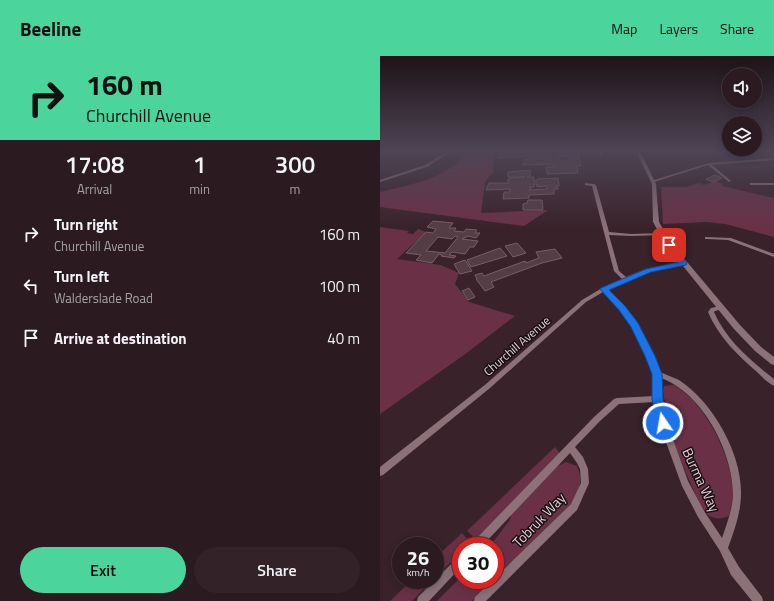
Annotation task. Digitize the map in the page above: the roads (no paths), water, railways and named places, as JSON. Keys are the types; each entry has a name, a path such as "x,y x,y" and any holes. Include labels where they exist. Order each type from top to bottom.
{"street":[{"path":"380,181 394,176"},
{"path":"650,176 655,192 656,222 663,234 683,263 720,308 751,342 774,362"},
{"path":"653,182 670,176"},
{"path":"724,176 729,181"},
{"path":"586,184 594,185 617,272 625,279"},
{"path":"751,184 774,184"},
{"path":"607,233 631,235 663,234"},
{"path":"707,238 729,239 774,256"},
{"name":"Churchill Avenue","path":"380,472 488,386 584,302 604,289 625,279 649,270 683,263"},
{"name":"Burma Way","path":"604,289 622,308 635,326 657,374 658,399 663,423 685,483 700,514 723,548 735,571 758,601"},
{"path":"720,308 713,309 711,312 722,332 748,361 774,383"},
{"name":"Burma Way","path":"657,374 678,383 694,396 709,416 723,440 734,465 737,494 733,522 723,548"},
{"path":"484,537 597,419 617,401 658,399"},
{"name":"Tobruk Way","path":"480,601 574,507 581,494 584,483 584,469 580,460 570,447"},
{"path":"422,601 452,569"}]}
